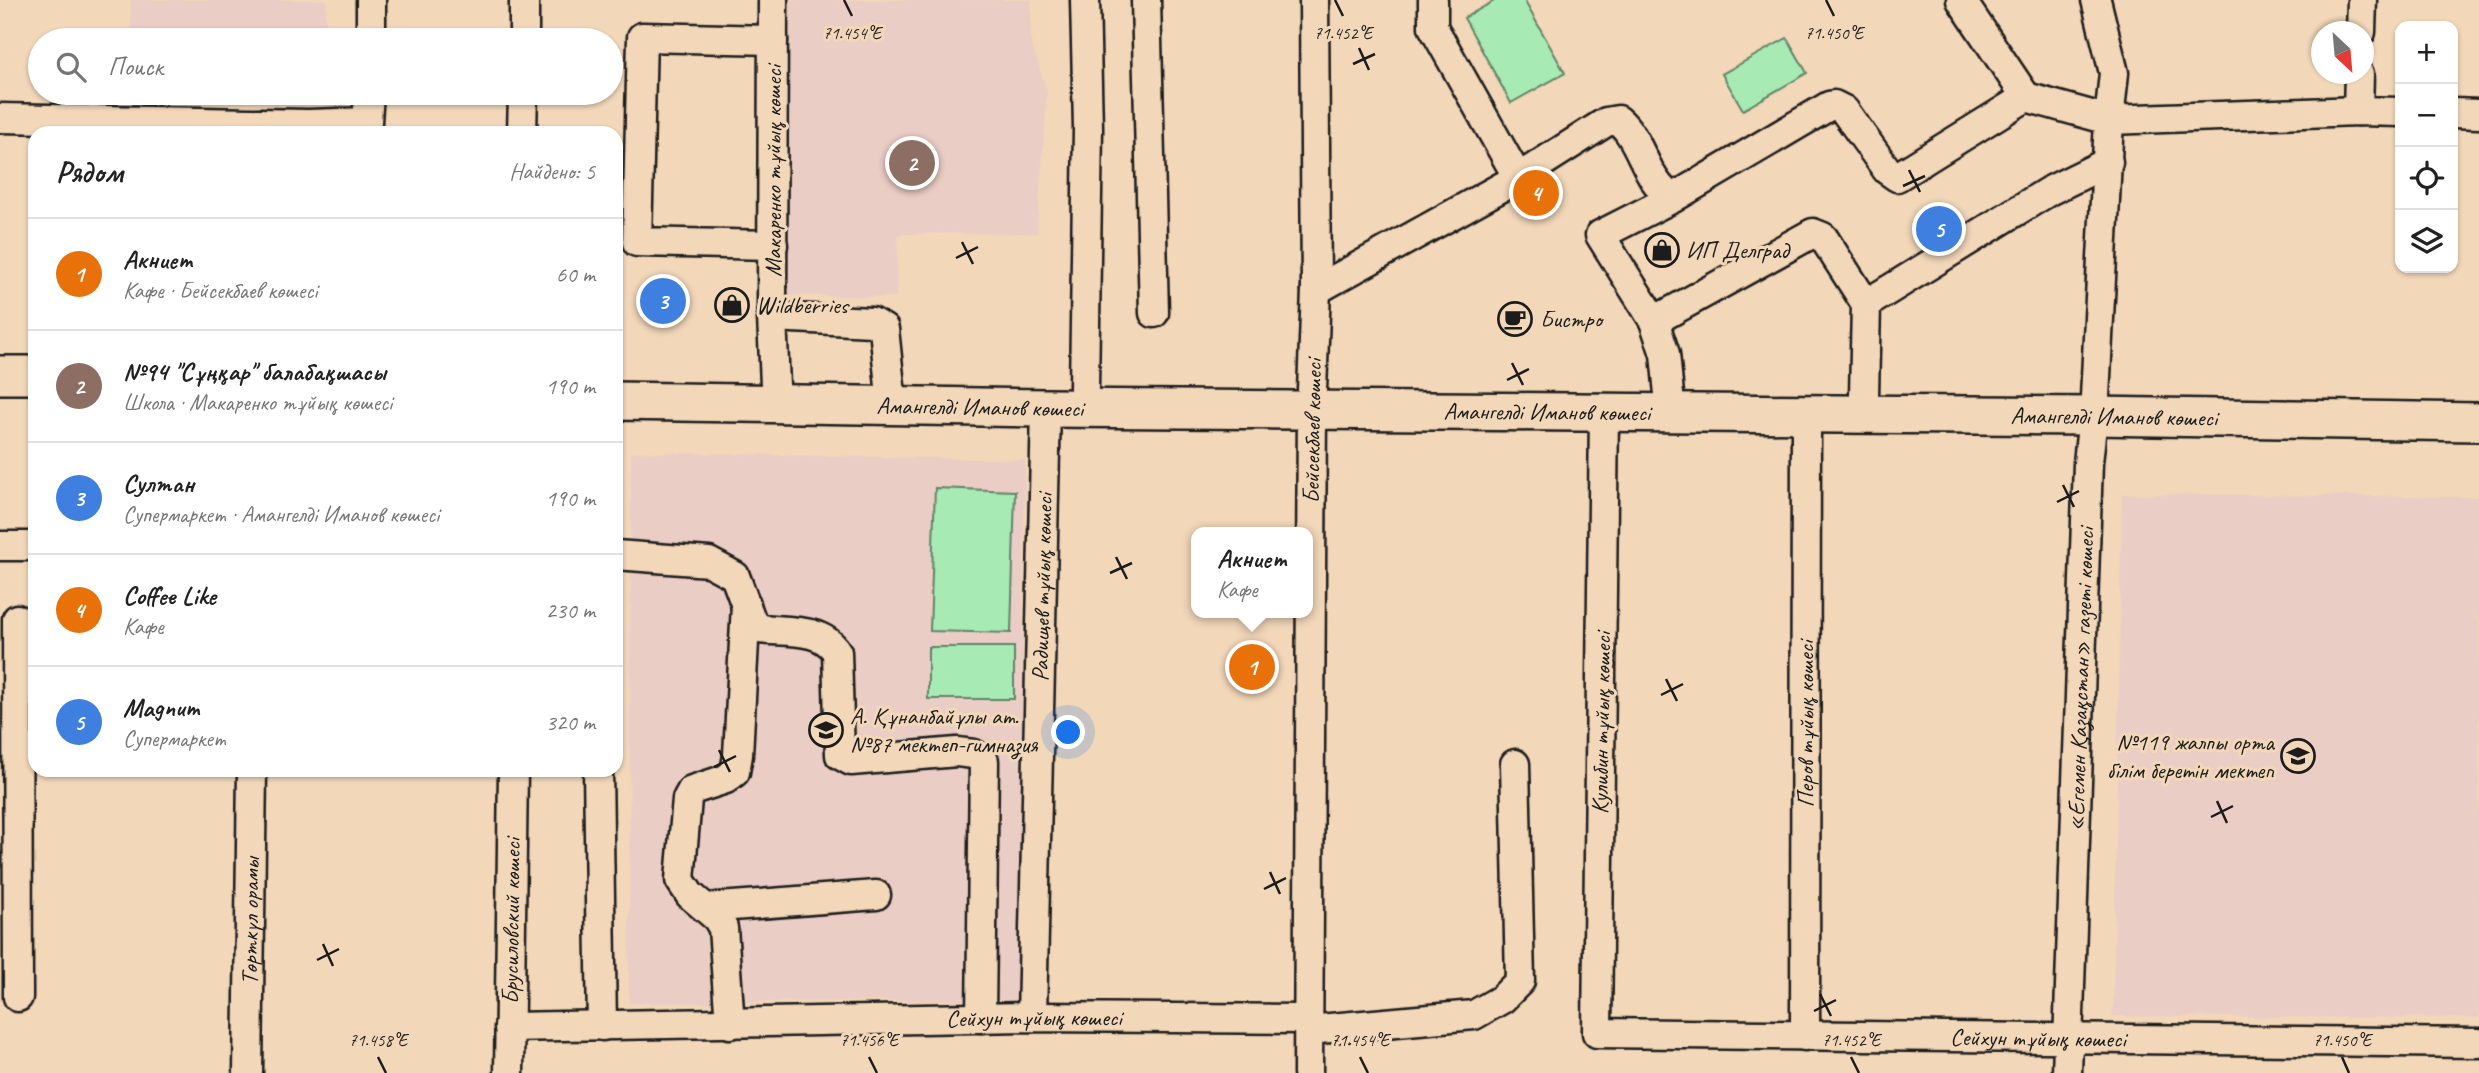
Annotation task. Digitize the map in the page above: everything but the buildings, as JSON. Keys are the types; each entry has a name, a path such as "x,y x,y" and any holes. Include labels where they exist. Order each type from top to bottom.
{"main road":[{"path":"0,375 28,375"},
{"name":"Амангелді Иманов көшесі","path":"623,383 1084,388 1604,412 1805,414 2479,397"},
{"name":"Амангелді Иманов көшесі","path":"623,401 1046,408 1312,399 1669,394 1864,396 2479,422"},
{"path":"0,396 28,397"}],"street":[{"path":"370,0 371,28"},
{"path":"524,0 524,28"},
{"name":"Макаренко тұйық көшесі","path":"773,0 772,317 775,385"},
{"path":"1084,388 1088,128 1085,0"},
{"path":"1146,0 1154,313"},
{"name":"Бейсекбаев көшесі","path":"1311,527 1316,290 1314,0"},
{"path":"1433,0 1433,27 1518,178"},
{"path":"1961,0 2026,97 2109,120 2395,112"},
{"name":"«Егемен Қазақстан» газеті көшесі","path":"2067,1073 2088,476 2114,73 2096,0"},
{"path":"2361,21 2362,0"},
{"path":"773,40 642,37 637,242 774,245"},
{"path":"2358,111 2359,84"},
{"path":"1669,394 1665,354 1654,321 1600,235 1674,198 1829,106 1844,110 1887,170 1897,177 2026,97"},
{"path":"262,126 367,122 368,105"},
{"path":"522,126 523,105"},
{"path":"2458,113 2479,114"},
{"path":"0,118 168,126"},
{"path":"1316,290 1518,178 1606,122 1618,120 1629,129 1661,191 1674,198"},
{"path":"1866,304 2049,191 2108,162"},
{"path":"1654,321 1813,233 1824,237 1866,304 1864,396"},
{"path":"772,317 872,322 884,329 891,386"},
{"name":"Радищев тұйық көшесі","path":"1032,1017 1046,408"},
{"name":"Кулибин тұйық көшесі","path":"1597,1034 1604,412"},
{"name":"Перов тұйық көшесі","path":"1805,414 1805,1036"},
{"path":"0,546 28,546"},
{"path":"623,556 709,562 735,576 752,622 759,629 815,634 830,641 837,652 840,755 851,761 957,752 974,754 984,761 981,1018"},
{"path":"730,1024 723,928 718,918 690,895 680,880 687,799 692,790 726,779 735,772 746,604"},
{"name":"Бейсекбаев көшесі","path":"1308,1073 1311,618"},
{"path":"17,619 18,998"},
{"name":"Сейхун тұйық көшесі","path":"509,1027 1032,1017 1308,1024 1474,1015 1502,999 1520,981 1515,764"},
{"name":"Төрткүл орамы","path":"248,1073 252,777"},
{"name":"Брусиловский көшесі","path":"509,1073 513,777"},
{"path":"598,777 602,1026"},
{"path":"706,908 876,895"},
{"name":"Сейхун тұйық көшесі","path":"1597,1034 2479,1043"}],"shaded area":[{"path":"131,0 326,0 326,28 131,28"},
{"path":"786,0 1031,0 1031,43 1047,92 1037,233 898,234 896,297 781,295"},
{"name":"А. Құнанбайұлы ат. №87 мектеп-гимназия","path":"631,452 1025,460 1019,1000 629,1003"},
{"name":"№119 жалпы орта білім беретін мектеп","path":"2122,494 2479,497 2479,1018 2113,1016"}],"green space":[{"path":"1496,0 1524,0 1565,73 1511,103 1464,18"},
{"path":"1787,38 1807,73 1743,110 1722,74"},
{"path":"935,488 1015,491 1011,633 930,631"},
{"path":"928,647 1014,647 1014,699 928,699"}],"place":[{"name":"№94 \"Сұңқар\" балабақшасы","path":"912,163"},
{"name":"Coffee Like","path":"1536,193"},
{"name":"Magnum","path":"1939,229"},
{"name":"ИП Делград","path":"1662,250"},
{"name":"Султан","path":"663,301"},
{"name":"Wildberries","path":"732,305"},
{"name":"Бистро","path":"1515,319"},
{"name":"Акниет","path":"1252,667"},
{"name":"А. Құнанбайұлы ат. №87 мектеп-гимназия","path":"826,730"},
{"name":"№119 жалпы орта білім беретін мектеп","path":"2298,756"}]}
